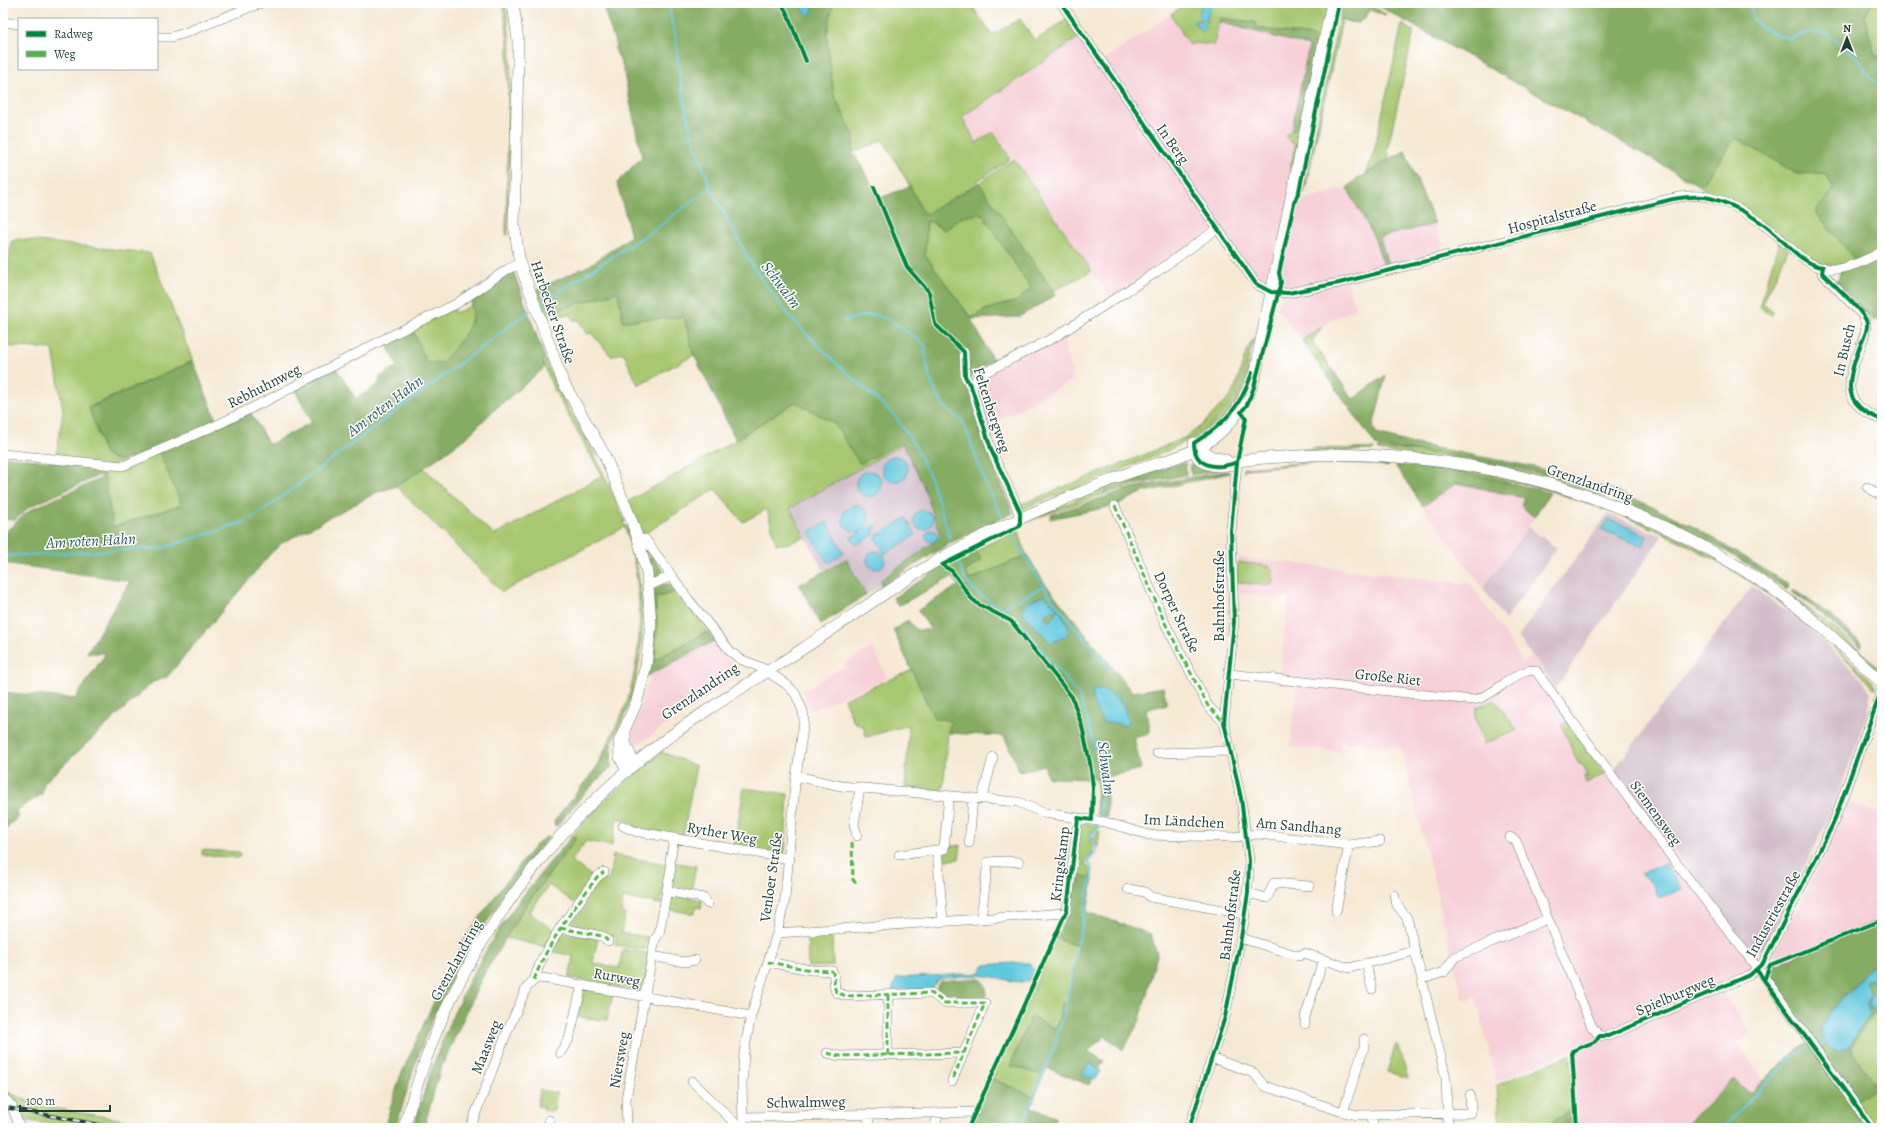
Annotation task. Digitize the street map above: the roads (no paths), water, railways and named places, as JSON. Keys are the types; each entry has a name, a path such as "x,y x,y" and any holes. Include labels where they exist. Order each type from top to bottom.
{"main road":[{"name":"Harbecker Straße","path":"513,3 516,23 518,63 514,224 520,264 560,376 604,454 631,519 643,556 648,586 651,624 646,665 637,701 625,730 625,742 629,765"},
{"path":"1201,461 1196,446 1223,430 1243,405 1254,377 1259,359 1259,350 1332,3"},
{"name":"Grenzlandring","path":"1196,446 1213,458 1237,462"},
{"name":"Grenzlandring","path":"1127,474 1155,465 1196,446"},
{"name":"Grenzlandring","path":"404,1128 418,1078 437,1029 481,942 528,874 569,825 629,765 686,718 765,670 827,627 860,607 866,605 943,557 1020,518 1196,446"},
{"name":"Grenzlandring","path":"1155,465 1187,460 1201,461 1209,465 1219,466 1237,462 1314,454 1352,454 1421,459 1458,464 1523,477 1587,496 1624,510 1676,533 1742,569 1800,610 1882,683"}],"street":[{"path":"158,38 182,34 261,3"},
{"name":"In Berg","path":"1061,3 1256,284 1271,292"},
{"path":"3,22 18,24"},
{"name":"Hospitalstraße","path":"1271,292 1288,293 1339,283 1645,205 1692,196 1716,200 1756,219 1801,258 1811,264 1836,269 1863,261 1882,252"},
{"path":"972,389 978,376 1055,336 1158,271 1217,229"},
{"name":"Rebhuhnweg","path":"3,454 123,466 219,424 266,401 390,336 456,304 508,269 520,264"},
{"name":"In Busch","path":"1823,267 1822,273 1867,322 1866,332 1855,361 1850,384 1850,396 1853,402 1863,410 1882,420"},
{"path":"1832,283 1836,269"},
{"name":"Feltenbergweg","path":"964,352 965,376 972,389 992,452 1014,499 1020,518"},
{"name":"Bahnhofstraße","path":"1189,1128 1225,1017 1241,938 1248,893 1249,860 1241,798 1224,722 1234,622 1231,531 1237,462"},
{"path":"1867,488 1882,496"},
{"name":"Dorper Straße","path":"1115,506 1165,623 1208,706 1224,722"},
{"path":"645,539 703,619 731,652 740,659 765,670"},
{"path":"648,586 671,576"},
{"name":"Große Riet","path":"1229,674 1473,700 1484,698 1523,672 1532,669 1536,671"},
{"name":"Venloer Straße","path":"742,1128 743,1058 751,1016 777,933 785,899 790,859 796,776 804,721 803,711 795,693 786,684 765,670"},
{"name":"Siemensweg","path":"1536,671 1656,837 1756,969"},
{"name":"Industriestraße","path":"1872,1128 1756,969 1763,963 1833,824 1882,689"},
{"path":"1157,753 1230,751"},
{"path":"969,843 977,798 993,757"},
{"name":"Im Ländchen","path":"796,776 841,786 1018,802 1044,813 1100,821 1149,835 1233,837 1246,835"},
{"path":"857,836 854,824 860,788"},
{"path":"898,855 944,849 949,796"},
{"name":"Kringskamp","path":"777,933 1065,913 1067,910 1078,818"},
{"name":"Ryther Weg","path":"623,826 634,831 674,839 790,859"},
{"name":"Am Sandhang","path":"1246,835 1258,834 1349,845 1380,841"},
{"name":"Spielburgweg","path":"1510,837 1516,840 1588,1020 1594,1031 1600,1036 1608,1036 1692,1001 1750,975 1756,969"},
{"name":"Ryther Weg","path":"645,997 655,939 659,934 674,839"},
{"name":"Am Sandhang","path":"1336,911 1349,845"},
{"path":"937,850 943,922"},
{"path":"981,918 988,862 1019,862"},
{"path":"534,980 541,961 560,928 597,877 604,872"},
{"path":"1248,893 1267,898 1274,883 1309,886"},
{"path":"1128,889 1145,892 1148,890 1150,897 1245,914"},
{"path":"666,891 703,898 708,904"},
{"path":"1394,895 1397,905 1407,918 1446,1078 1448,1128"},
{"path":"1422,979 1444,972 1455,957 1547,919"},
{"path":"560,928 602,936 608,941"},
{"path":"1241,938 1299,956 1304,953 1349,968 1414,951"},
{"path":"652,956 684,962 695,960"},
{"path":"1305,1024 1305,1017 1323,960"},
{"path":"768,962 810,970 832,971 834,974 834,987 836,992 846,996 931,993 945,1003 985,1003 952,1081"},
{"path":"1366,963 1372,989"},
{"name":"Rurweg","path":"534,980 540,978 751,1016"},
{"name":"Maasweg","path":"470,1128 507,1032 527,987 534,980"},
{"path":"560,1054 569,1039 582,985"},
{"path":"888,995 888,1055"},
{"name":"Niersweg","path":"627,1128 626,1099 645,997"},
{"path":"1343,1112 1364,1047 1364,1038"},
{"path":"827,1053 839,1056 963,1053"},
{"path":"1212,1058 1254,1073 1264,1086 1358,1116 1471,1113 1470,1095"},
{"name":"Venloer Straße","path":"692,1081 742,1128"},
{"path":"3,1097 12,1106 20,1128"},
{"name":"Schwalmweg","path":"743,1117 975,1112"},
{"path":"934,1128 939,1113"},
{"path":"868,1128 870,1115"},
{"path":"1372,1116 1372,1128"}],"water":[{"path":"800,3 815,3 810,16 805,12"},
{"path":"1203,3 1211,4 1206,23 1198,15"},
{"path":"1198,19 1206,27 1202,33 1194,22"},
{"path":"895,456 904,460 908,469 904,478 895,482 886,478 882,469 886,460"},
{"path":"869,471 878,475 882,484 878,493 869,497 860,493 856,484 860,475"},
{"path":"853,505 858,505 867,511 869,522 863,530 875,524 877,528 873,530 875,534 856,545 851,537 862,531 856,532 850,530 842,521 844,511"},
{"path":"923,510 930,513 933,520 930,527 923,530 916,527 913,520 916,513"},
{"path":"906,518 916,535 885,554 875,537"},
{"path":"1609,519 1647,536 1643,547 1601,529"},
{"path":"827,522 844,553 830,562 827,562 809,532"},
{"path":"932,530 936,532 938,536 936,540 932,542 928,540 926,536 928,532"},
{"path":"872,551 880,551 885,556 883,567 880,569 872,569 867,564 867,556"},
{"path":"1044,595 1057,608 1046,613 1045,618 1050,622 1056,615 1055,612 1058,609 1067,623 1069,632 1064,637 1051,643 1024,615 1022,609 1028,602"},
{"path":"1102,689 1116,697 1125,708 1125,714 1130,722 1124,726 1118,723 1105,723 1095,708 1092,696 1092,691"},
{"path":"1665,863 1682,889 1659,898 1653,884 1641,874"},
{"path":"1882,952 1882,997 1872,1010 1870,1004 1871,996 1879,991 1880,988 1874,980 1867,980 1866,982 1870,992 1867,1004 1870,1015 1846,1049 1839,1052 1833,1050 1822,1038 1820,1028 1831,1012 1851,991"},
{"path":"1029,963 1034,970 1028,982 1017,982 985,976 967,976 938,979 932,989 892,990 897,978 981,973 983,965"},
{"path":"1090,1063 1101,1071 1095,1080 1082,1074"}],"waterway":[{"name":"Schwalm","path":"668,3 676,39 680,78 691,133 710,187 754,268 790,317 834,361 895,416 914,444 930,477 951,540"},
{"path":"1750,3 1753,19 1761,27 1788,39 1809,32 1828,34 1856,56 1869,76 1882,86"},
{"name":"Schwalm","path":"705,191 710,187"},
{"name":"Am roten Hahn","path":"541,303 657,228 697,197"},
{"name":"Am roten Hahn","path":"252,519 531,310"},
{"path":"843,321 873,315 880,316 901,327 926,346 925,353 929,377 944,407 963,421 987,487 1001,515"},
{"name":"Am roten Hahn","path":"3,556 163,548 247,521"},
{"path":"1003,608 1044,586 1012,536"},
{"name":"Schwalm","path":"959,564 966,582 980,595 1018,619 1079,696 1097,755 1101,789 1100,818"},
{"path":"1044,586 1054,601 1111,670"},
{"name":"Schwalm","path":"1021,1128 1055,1044 1066,1004 1092,875 1092,870 1088,861 1096,852 1096,847 1090,837 1092,833 1098,830 1099,825"},
{"path":"1818,1044 1826,1043"},
{"path":"1723,1128 1796,1053 1803,1050"}],"railway":[{"path":"3,1107 118,1128"}]}
